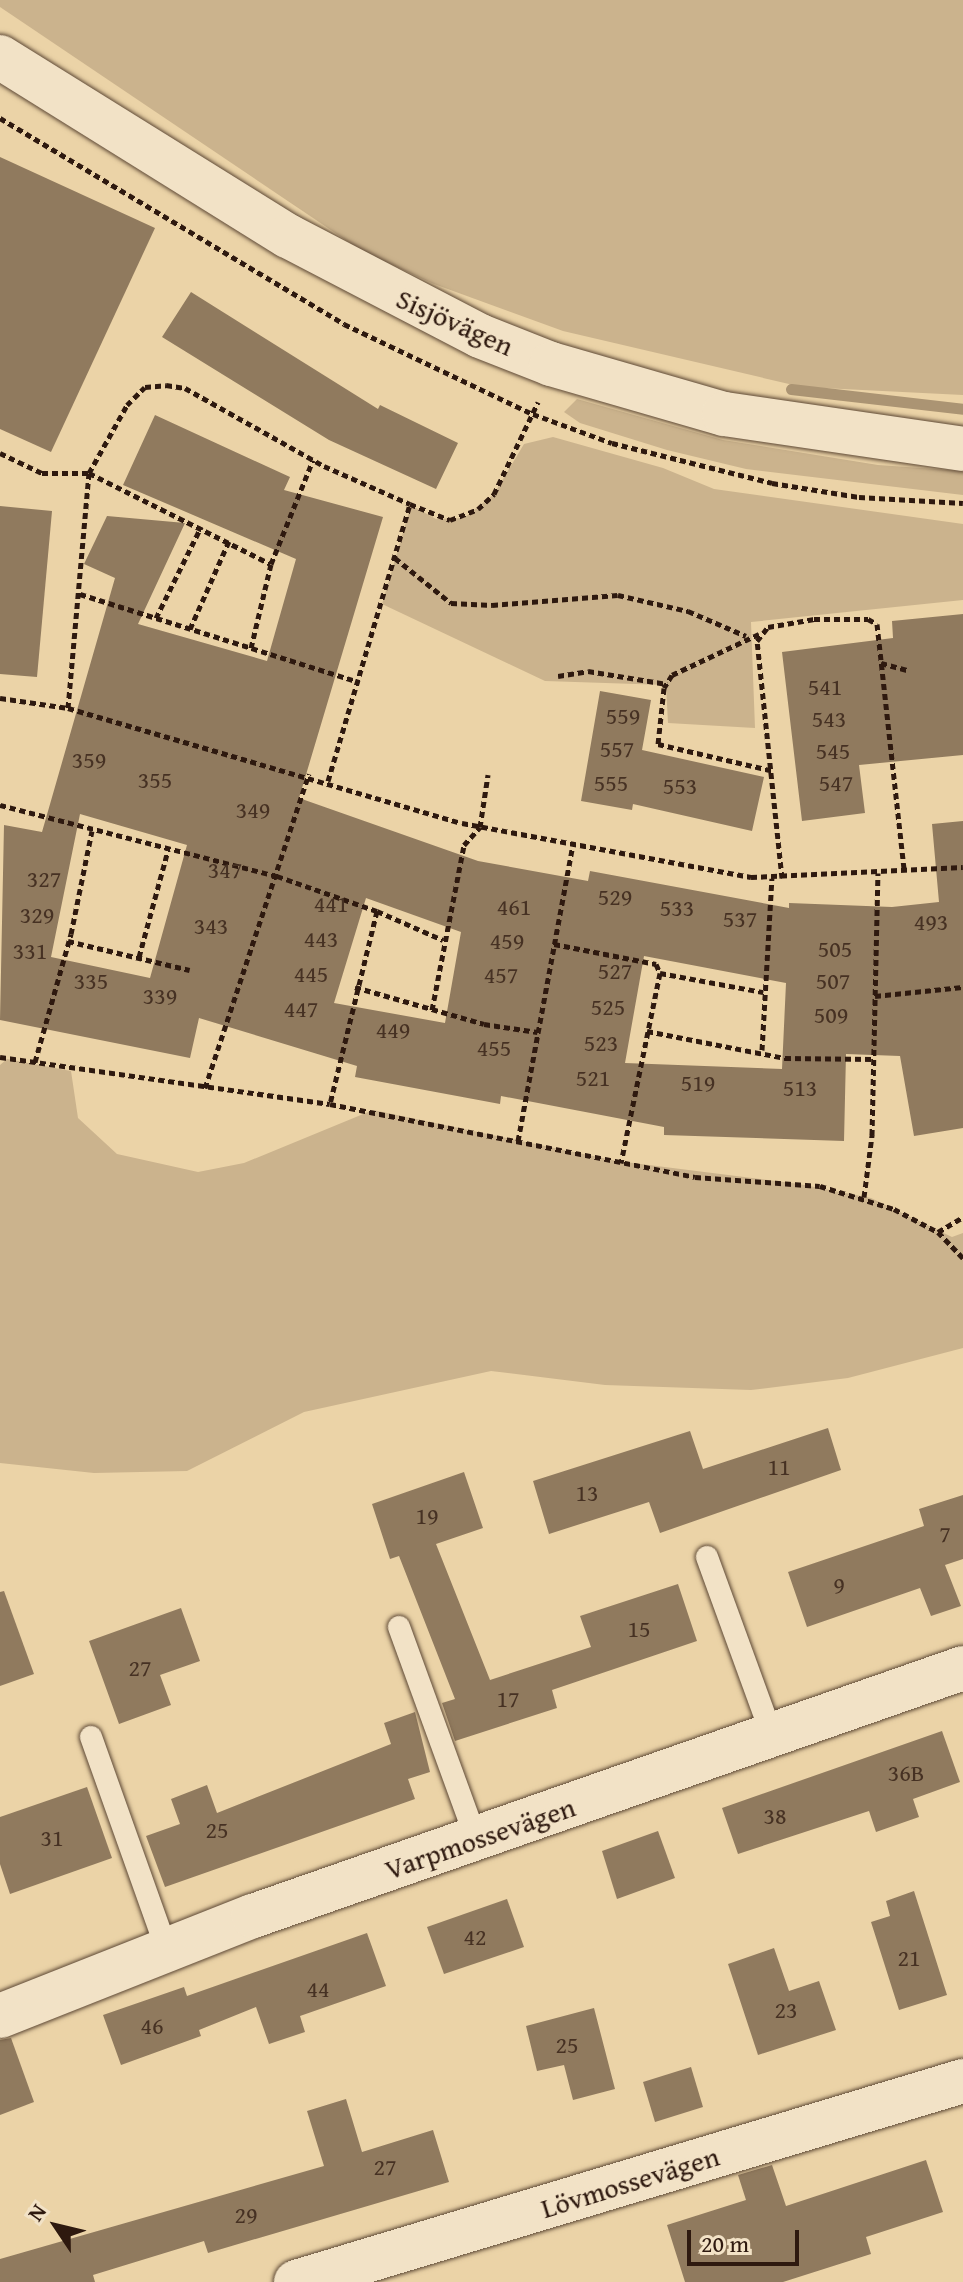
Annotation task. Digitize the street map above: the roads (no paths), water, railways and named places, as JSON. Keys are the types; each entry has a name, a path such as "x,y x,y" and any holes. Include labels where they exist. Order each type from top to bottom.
{"street":[{"name":"Sisjövägen","path":"0,57 358,276 425,312 551,364 661,399 784,427 963,449"},
{"name":"Varpmossevägen","path":"0,2016 166,1948 963,1668"},
{"name":"Lövmossevägen","path":"296,2282 963,2081"}],"lane":[{"path":"707,1557 772,1736"},
{"path":"399,1627 476,1839"},
{"path":"91,1737 166,1948"}],"waterway":[{"path":"791,389 963,409"}]}
